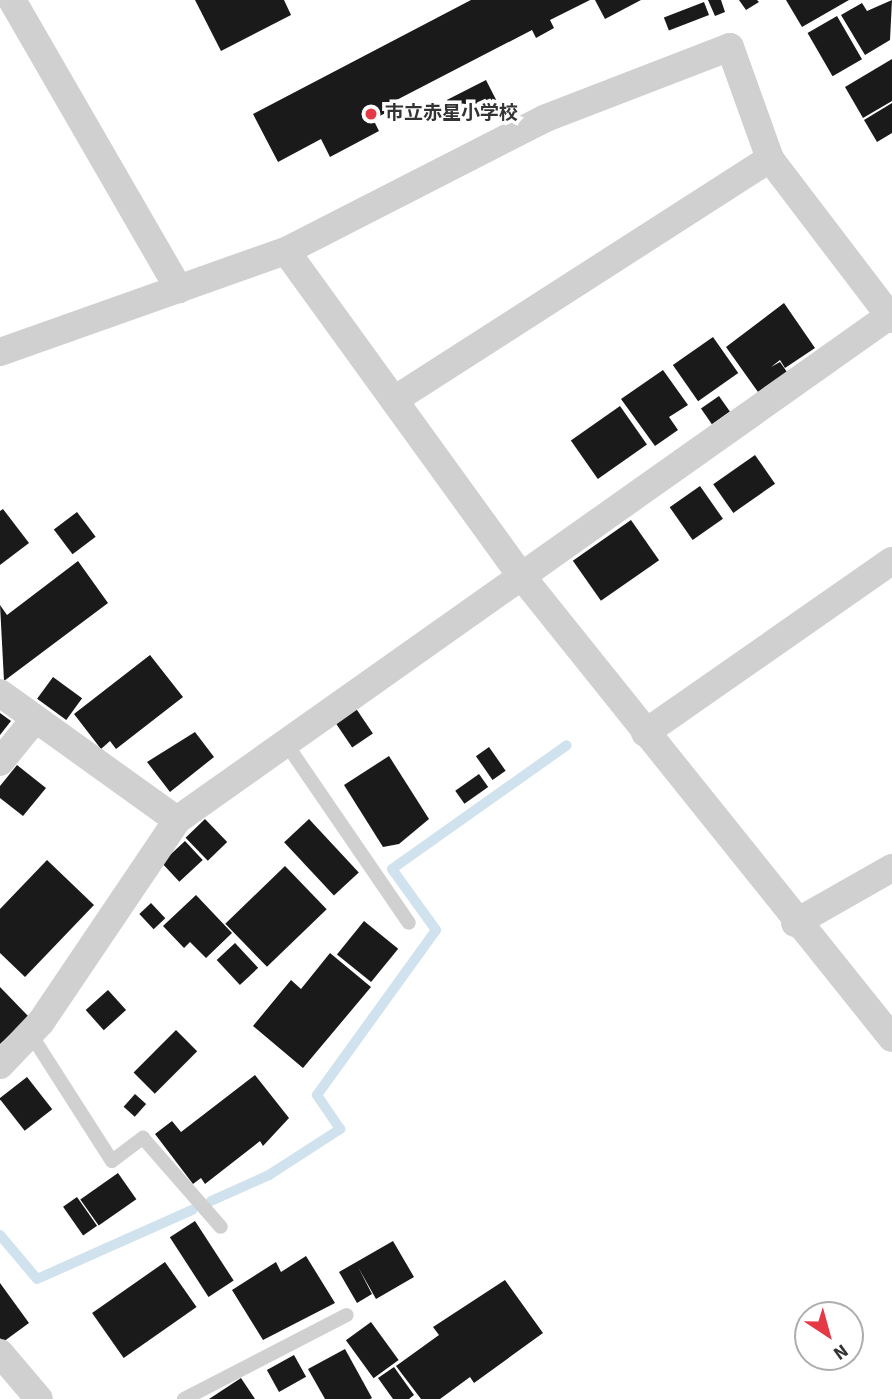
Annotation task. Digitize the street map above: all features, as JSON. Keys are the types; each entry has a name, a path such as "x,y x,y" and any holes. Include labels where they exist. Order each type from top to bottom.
{"street":[{"path":"12,0 179,289"},
{"path":"0,352 286,251 546,118 730,47 770,159 891,316 519,573 177,820 30,1033 0,1065"},
{"path":"394,400 770,159"},
{"path":"286,251 519,573 795,923 892,1038"},
{"path":"645,733 892,561"},
{"path":"0,693 177,820"},
{"path":"0,762 35,719"},
{"path":"795,923 892,868"},
{"path":"0,1353 39,1399"}],"lane":[{"path":"285,742 409,923"},
{"path":"30,1033 112,1161 144,1138 221,1227"},
{"path":"184,1399 347,1315"}],"building":[{"path":"195,0 284,0 291,15 221,51"},
{"path":"471,0 590,0 550,20 554,28 536,38 532,30 385,106 388,112 373,119 379,131 330,157 321,139 278,162 253,114"},
{"path":"595,0 641,0 605,19"},
{"path":"708,0 721,0 725,12 715,16"},
{"path":"739,0 757,0 759,2 746,10"},
{"path":"786,0 849,0 802,27"},
{"path":"892,0 890,40 865,55 841,15 862,3 867,11"},
{"path":"704,2 709,15 669,30 664,17"},
{"path":"837,16 862,59 833,76 808,33"},
{"path":"892,59 892,101 863,118 845,87"},
{"path":"486,80 497,102 458,122 447,100"},
{"path":"892,103 892,133 877,142 864,120"},
{"path":"784,303 815,348 785,368 780,360 771,367 780,362 787,372 758,392 726,347"},
{"path":"713,337 738,373 698,401 673,365"},
{"path":"663,370 688,405 669,417 678,430 655,446 621,399"},
{"path":"719,396 730,412 712,424 701,409"},
{"path":"620,406 647,445 598,479 571,440"},
{"path":"755,455 775,484 733,513 713,484"},
{"path":"700,486 723,519 693,540 670,507"},
{"path":"3,509 29,543 0,565 0,511"},
{"path":"77,512 96,537 72,554 54,529"},
{"path":"631,520 659,560 601,601 573,561"},
{"path":"78,561 108,603 4,681 0,605 7,615"},
{"path":"150,655 183,697 116,749 110,741 101,749 74,714"},
{"path":"53,677 82,698 66,720 37,699"},
{"path":"355,707 373,734 352,748 334,721"},
{"path":"0,713 11,721 0,735"},
{"path":"195,732 214,757 170,792 147,762"},
{"path":"489,747 506,771 493,780 476,756"},
{"path":"389,756 429,819 399,844 383,847 344,785"},
{"path":"17,765 46,788 23,816 0,798 0,786"},
{"path":"479,774 488,787 464,804 455,791"},
{"path":"205,819 227,842 208,861 186,838"},
{"path":"309,819 359,872 334,896 284,842"},
{"path":"185,841 203,860 179,882 162,863"},
{"path":"47,860 94,905 25,977 0,953 0,909"},
{"path":"285,866 327,909 267,967 225,924"},
{"path":"196,895 232,933 206,958 190,942 184,948 163,926"},
{"path":"151,903 165,918 154,929 139,914"},
{"path":"364,921 398,949 371,982 337,954"},
{"path":"235,943 258,968 240,985 217,960"},
{"path":"330,953 371,987 303,1068 253,1026 291,980 301,989"},
{"path":"0,987 29,1017 0,1044"},
{"path":"108,990 126,1010 104,1030 86,1010"},
{"path":"176,1030 197,1051 155,1094 134,1072"},
{"path":"255,1075 289,1118 263,1146 260,1141 205,1184 201,1178 193,1184 155,1134 172,1121 181,1132"},
{"path":"27,1077 52,1109 25,1131 0,1098"},
{"path":"135,1094 146,1104 135,1117 124,1107"},
{"path":"118,1173 136,1199 99,1226 80,1199"},
{"path":"77,1197 97,1226 83,1235 63,1207"},
{"path":"195,1221 234,1281 209,1297 170,1237"},
{"path":"393,1241 414,1277 376,1299 358,1267 372,1294 357,1303 339,1272"},
{"path":"306,1256 335,1303 263,1340 232,1290 276,1262 281,1272"},
{"path":"165,1262 197,1307 124,1358 92,1313"},
{"path":"505,1280 543,1333 474,1383 470,1377 440,1399 421,1399 396,1366 439,1335 433,1327"},
{"path":"0,1283 29,1323 3,1342 0,1338"},
{"path":"371,1322 399,1360 374,1378 346,1340"},
{"path":"345,1349 372,1398 325,1399 308,1369"},
{"path":"294,1355 306,1377 279,1392 267,1370"},
{"path":"394,1367 414,1395 409,1399 393,1399 378,1378"},
{"path":"241,1378 255,1399 209,1399"}],"waterway":[{"path":"211,1201 269,1175 340,1129 317,1095 436,930 392,869 567,745"},
{"path":"0,1235 37,1279 192,1210"}],"place":[{"name":"市立赤星小学校","path":"371,114"}]}
